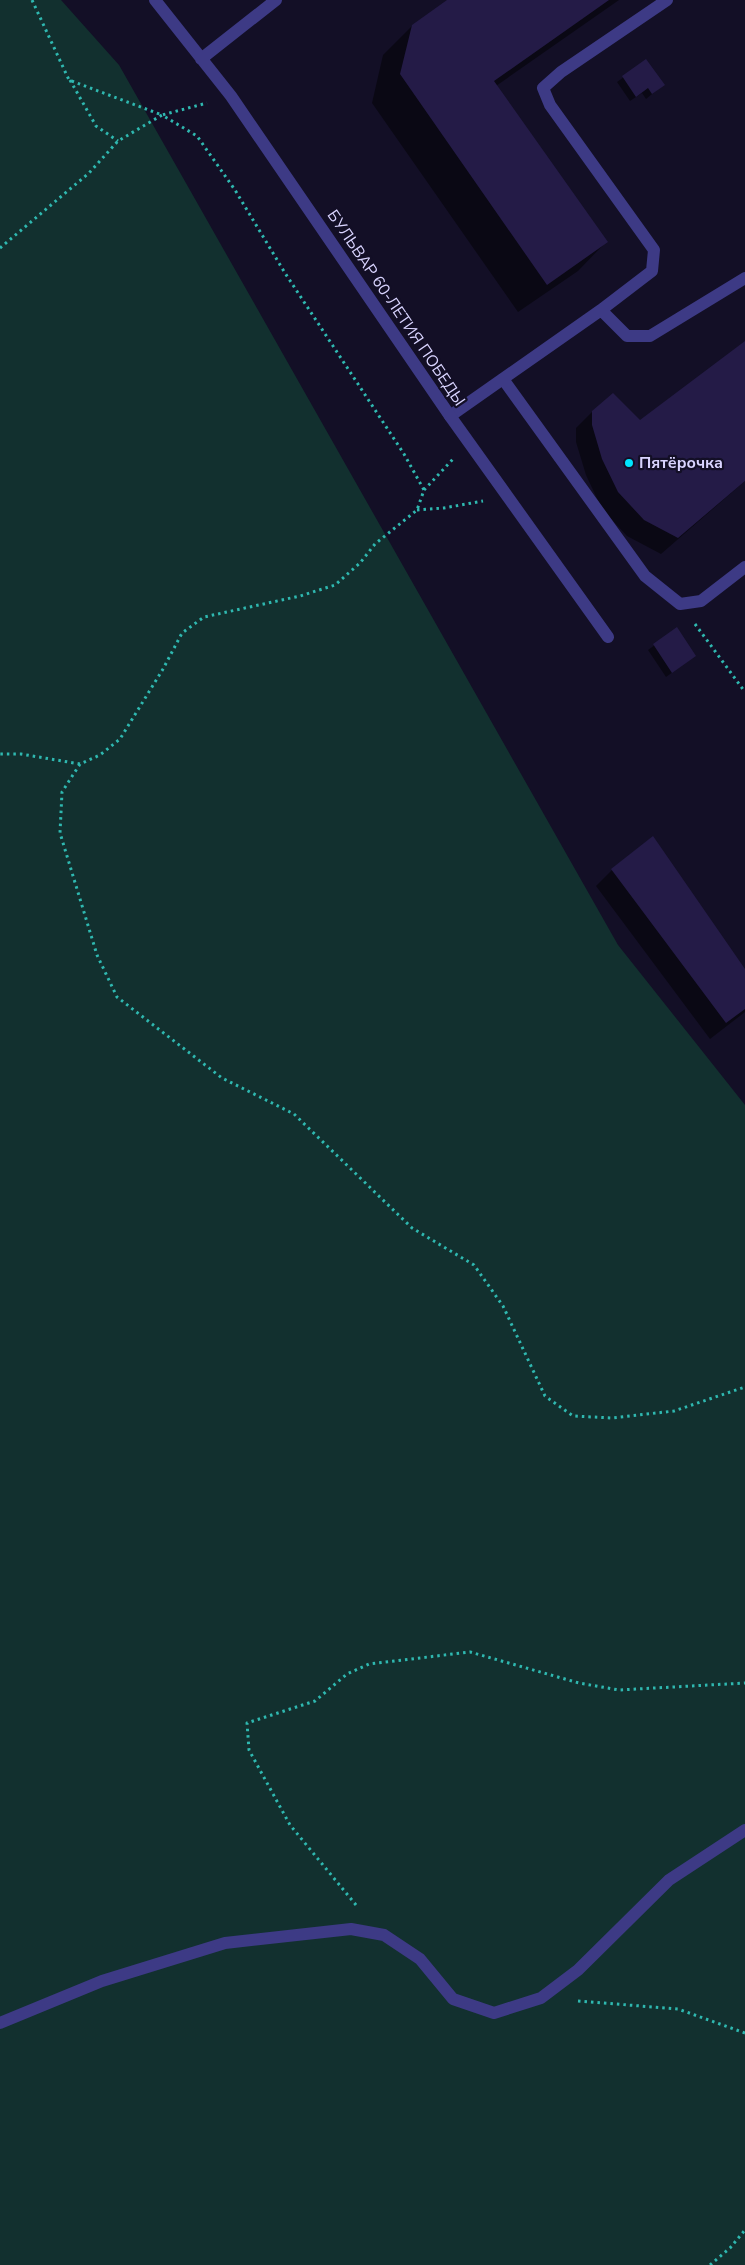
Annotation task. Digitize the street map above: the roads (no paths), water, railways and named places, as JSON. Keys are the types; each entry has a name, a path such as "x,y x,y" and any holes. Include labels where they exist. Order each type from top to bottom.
{"street":[{"name":"БУЛЬВАР 60-ЛЕТИЯ ПОБЕДЫ","path":"155,0 231,96 472,448 608,637"},
{"path":"201,59 276,0"},
{"path":"450,416 601,310 652,271 654,250 550,105 543,88 561,72 667,0"},
{"path":"601,310 627,336 650,336 745,278"},
{"path":"503,379 645,576 680,604 701,601 745,567"},
{"path":"0,2023 102,1981 225,1943 351,1929 384,1935 420,1959 453,1999 494,2012 541,1998 578,1970 670,1880 745,1830"}],"place":[{"name":"Пятёрочка","path":"629,463"}]}
